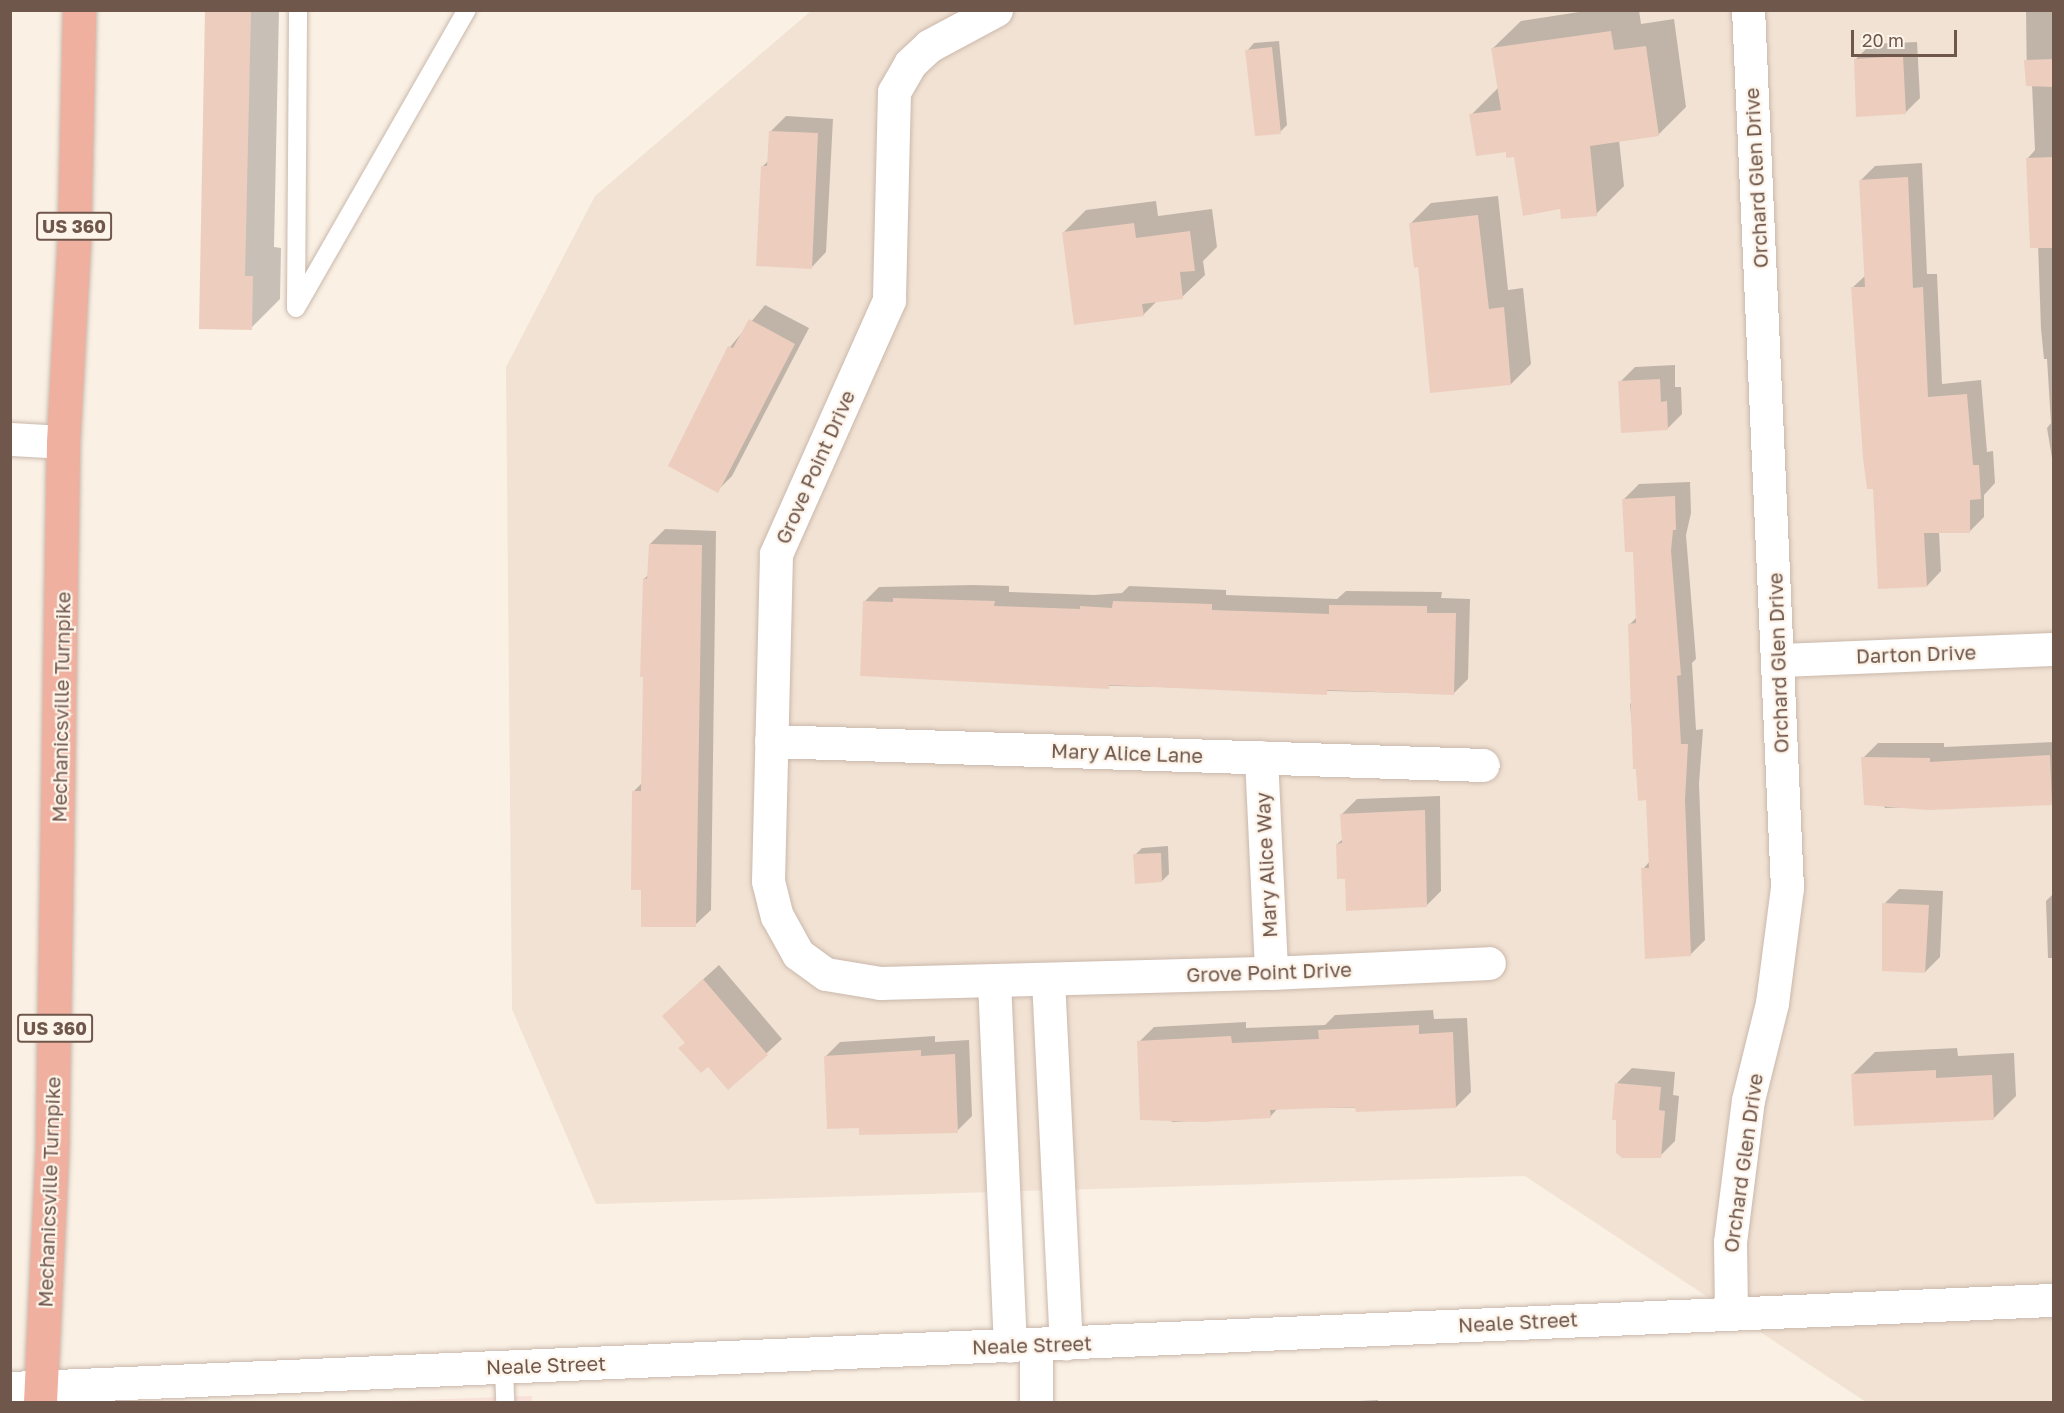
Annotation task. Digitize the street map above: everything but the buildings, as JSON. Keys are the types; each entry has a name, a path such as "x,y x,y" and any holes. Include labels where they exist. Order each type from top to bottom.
{"highway":[{"name":"Mechanicsville Turnpike","path":"30,1392 59,849 63,442 74,236 80,10"}],"street":[{"name":"Grove Point Drive","path":"996,10 929,46 910,64 894,92 890,125 889,300 776,554 768,881 777,916 798,954 826,974 880,983 1270,973 1490,963"},
{"name":"Orchard Glen Drive","path":"1731,1312 1730,1242 1748,1100 1772,1003 1787,888 1779,660 1748,10"},
{"path":"10,439 63,442"},
{"name":"Darton Drive","path":"1779,660 2054,649"},
{"name":"Mary Alice Lane","path":"771,741 1483,765"},
{"name":"Mary Alice Way","path":"1261,757 1270,973"},
{"path":"1036,1402 1048,979"},
{"path":"994,981 1037,1345"},
{"name":"Neale Street","path":"30,1392 504,1367 1037,1345 1731,1312 2054,1300"}],"lane":[{"path":"298,10 296,308 467,10"},
{"path":"504,1367 505,1402"}],"shaded area":[{"path":"811,11 2053,11 2053,1402 1866,1402 1525,1176 596,1204 512,1009 506,367 595,196"},
{"path":"532,1396 532,1402 362,1402"}]}
